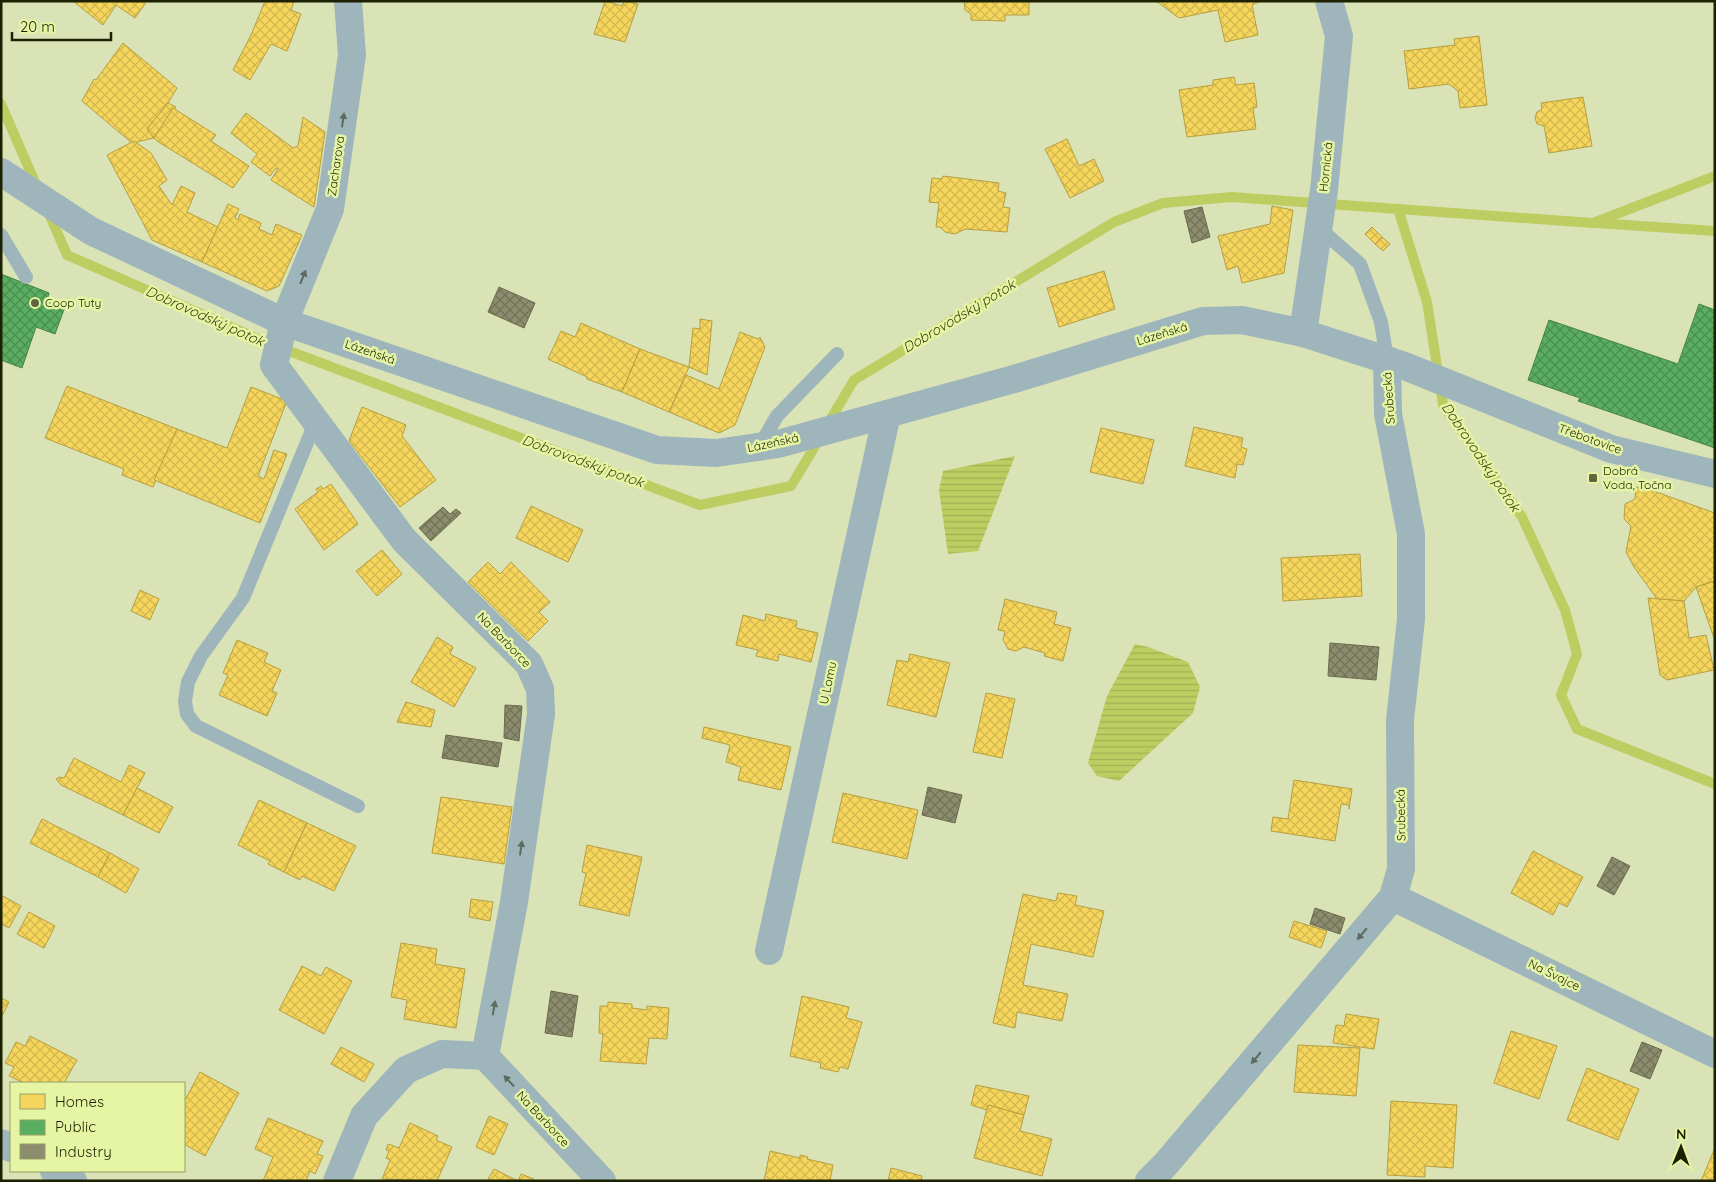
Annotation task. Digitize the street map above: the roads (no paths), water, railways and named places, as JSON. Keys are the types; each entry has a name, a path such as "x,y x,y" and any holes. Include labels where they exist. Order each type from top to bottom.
{"street":[{"name":"Zacharova","path":"283,328 330,209 352,55 348,1"},
{"name":"Hornická","path":"1303,332 1324,190 1338,36 1329,1"},
{"name":"Lázeňská","path":"4,180 91,231 283,328 657,450 716,453 768,446 886,414 1203,321 1242,320 1303,332 1395,362 1468,391"},
{"name":"Na Barborce","path":"283,328 274,365 315,423 404,540 530,664 540,689 540,714 514,902 485,1056 602,1181"},
{"name":"Srubecká","path":"1149,1181 1165,1165 1393,897 1402,869 1400,720 1411,619 1411,534 1388,414 1395,362"},
{"name":"Třebotovice","path":"1468,391 1611,449 1715,474"},
{"name":"U Lomu","path":"769,951 886,414"},
{"name":"Na Švajce","path":"1393,897 1715,1054"},
{"path":"337,1181 364,1116 406,1070 442,1054 485,1056"},
{"path":"56,1172 73,1181"}],"lane":[{"path":"1319,228 1360,264 1395,362"},
{"path":"1,235 26,277"},
{"path":"768,446 777,416 836,354"},
{"path":"315,423 243,598 201,656 188,682 185,701 187,714 196,726 358,806"}],"waterway":[{"name":"Dobrovodský potok","path":"1,104 37,187"},
{"path":"1398,209 1593,223 1715,176"},
{"name":"Dobrovodský potok","path":"827,425 854,380 1114,222 1163,203 1232,197 1398,209 1427,302 1443,405 1522,517 1565,610 1577,654 1561,695 1577,729 1715,784"},
{"name":"Dobrovodský potok","path":"47,209 67,255 265,342 700,505 791,486 820,438"},
{"path":"1596,223 1715,231"}],"place":[{"name":"Coop Tuty","path":"35,303"},
{"name":"Dobrá Voda, Točna","path":"1593,478"}]}
